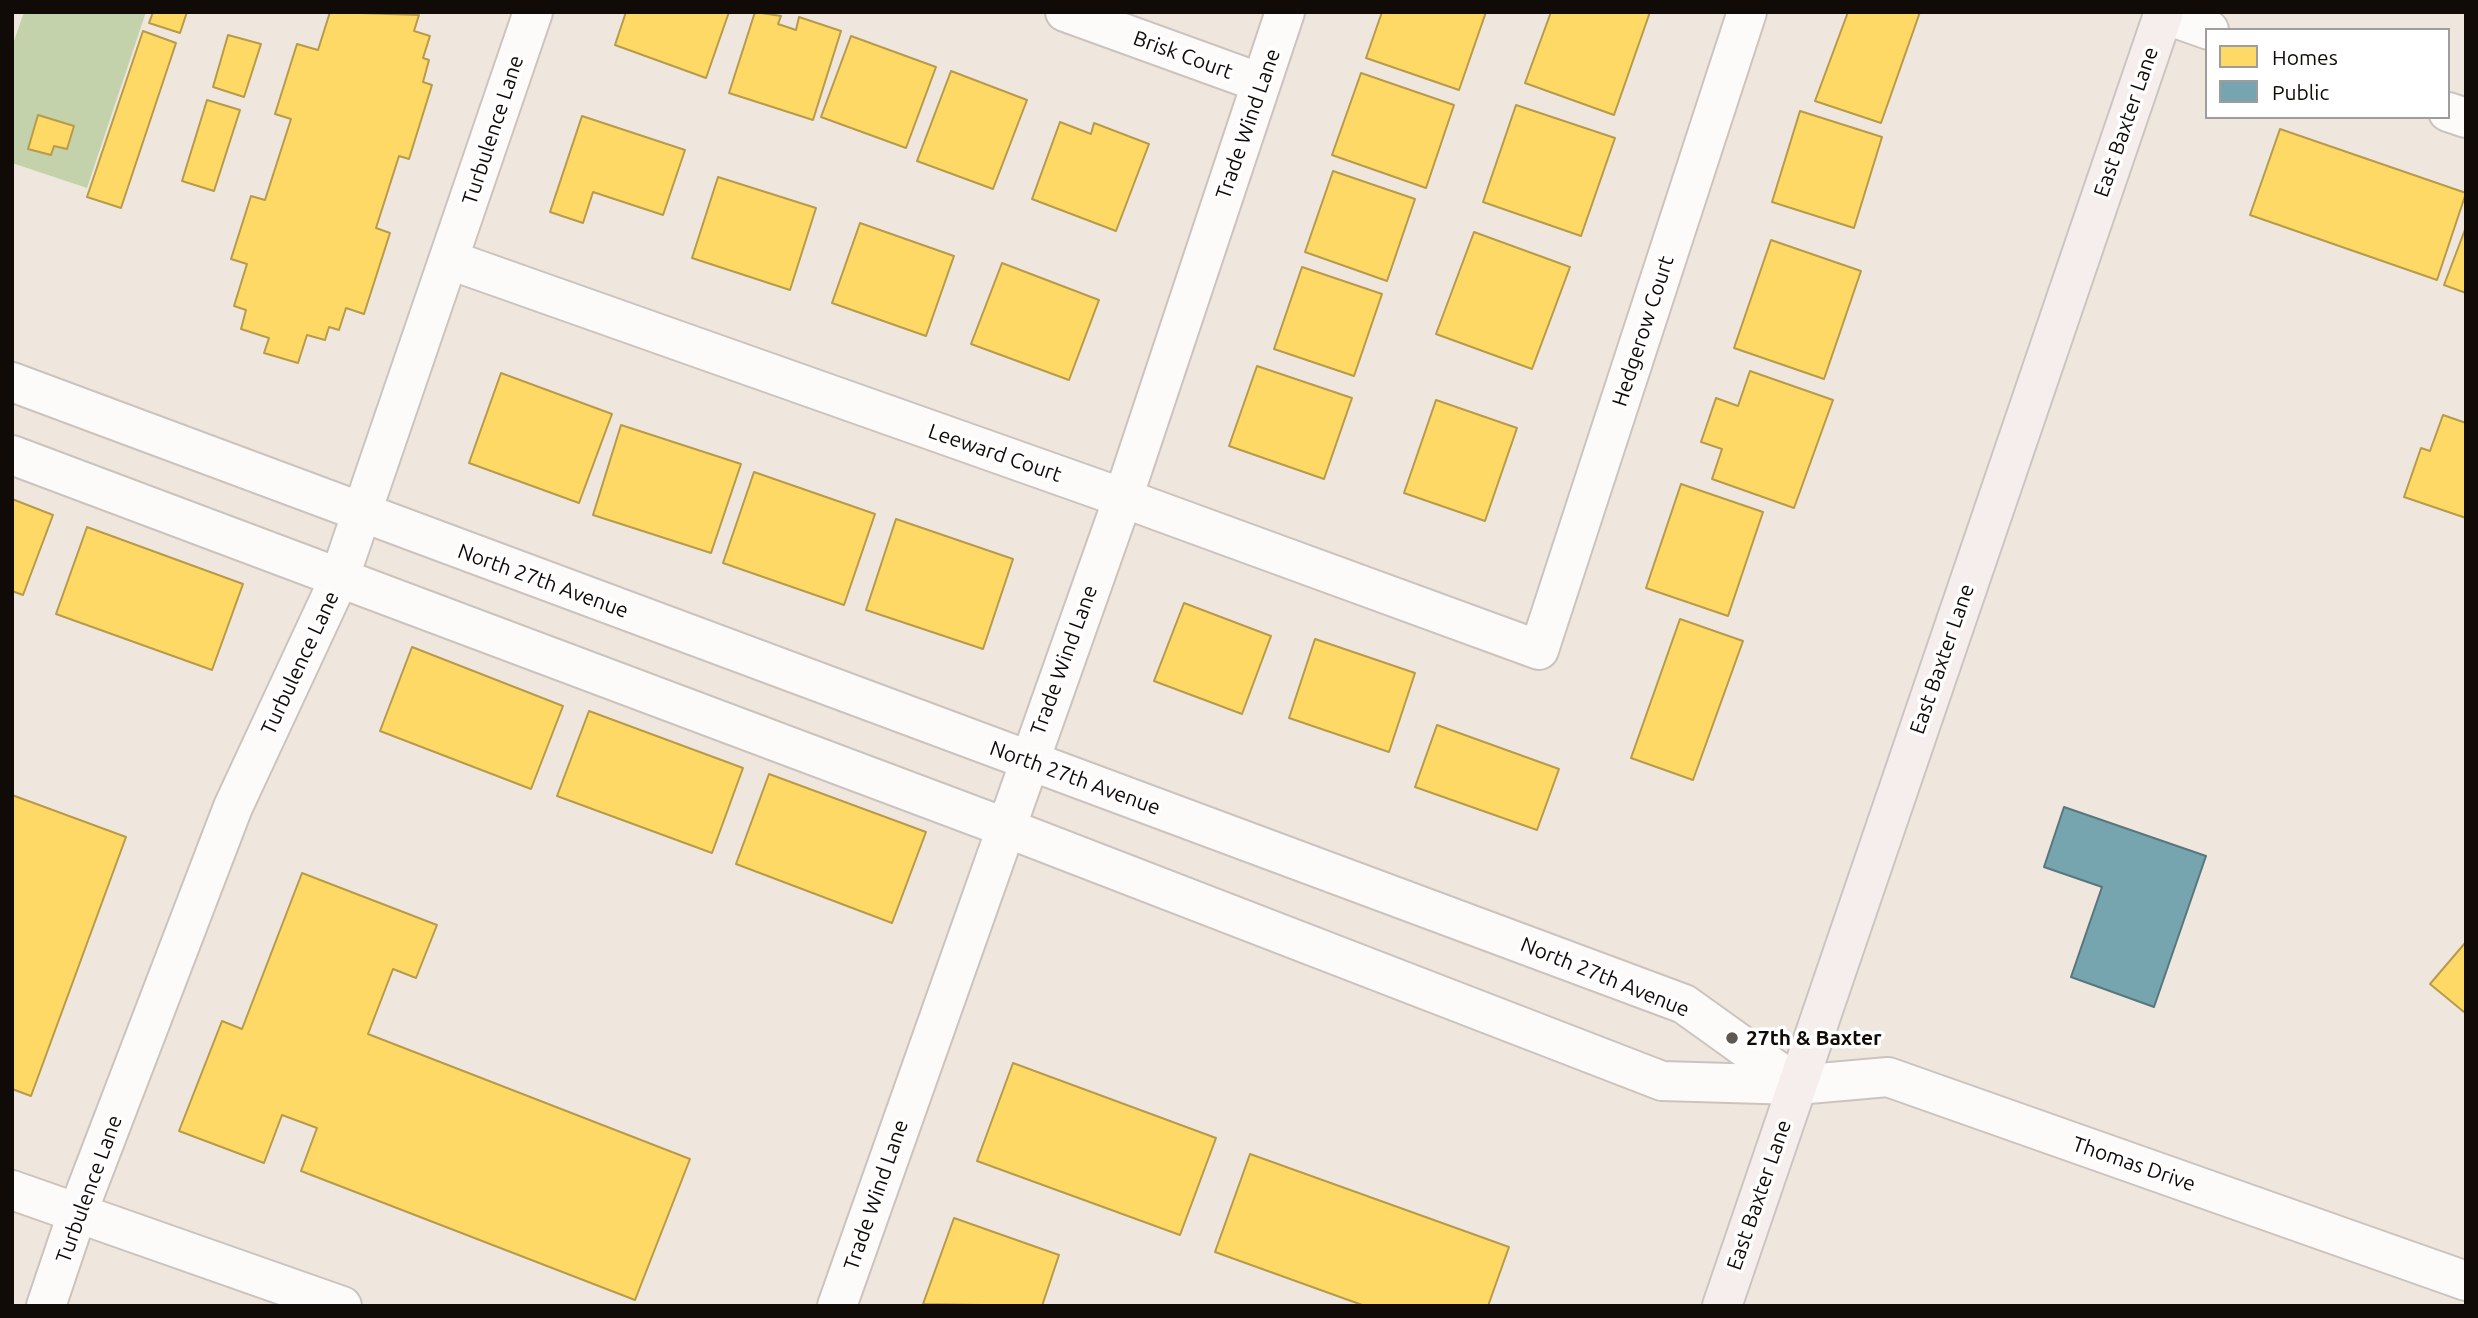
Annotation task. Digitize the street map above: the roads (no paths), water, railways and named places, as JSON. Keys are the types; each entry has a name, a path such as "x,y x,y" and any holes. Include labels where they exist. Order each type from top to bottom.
{"main road":[{"name":"East Baxter Lane","path":"1722,1306 2166,12"}],"street":[{"name":"Turbulence Lane","path":"46,1306 77,1214 233,807 340,579 533,12"},
{"name":"Brisk Court","path":"1065,12 1261,83"},
{"name":"Trade Wind Lane","path":"837,1306 1004,827 1123,498 1285,12"},
{"name":"Hedgerow Court","path":"1539,650 1747,12"},
{"path":"2166,12 2205,29"},
{"name":"Leeward Court","path":"450,260 1123,498 1539,650"},
{"name":"North 27th Avenue","path":"12,382 1684,1004 1797,1085"},
{"path":"12,455 1004,827 1662,1081 1797,1085"},
{"name":"Thomas Drive","path":"1797,1085 1888,1077 2466,1281"},
{"path":"12,1190 342,1306"}],"place":[{"name":"27th & Baxter","path":"1732,1038"}]}
